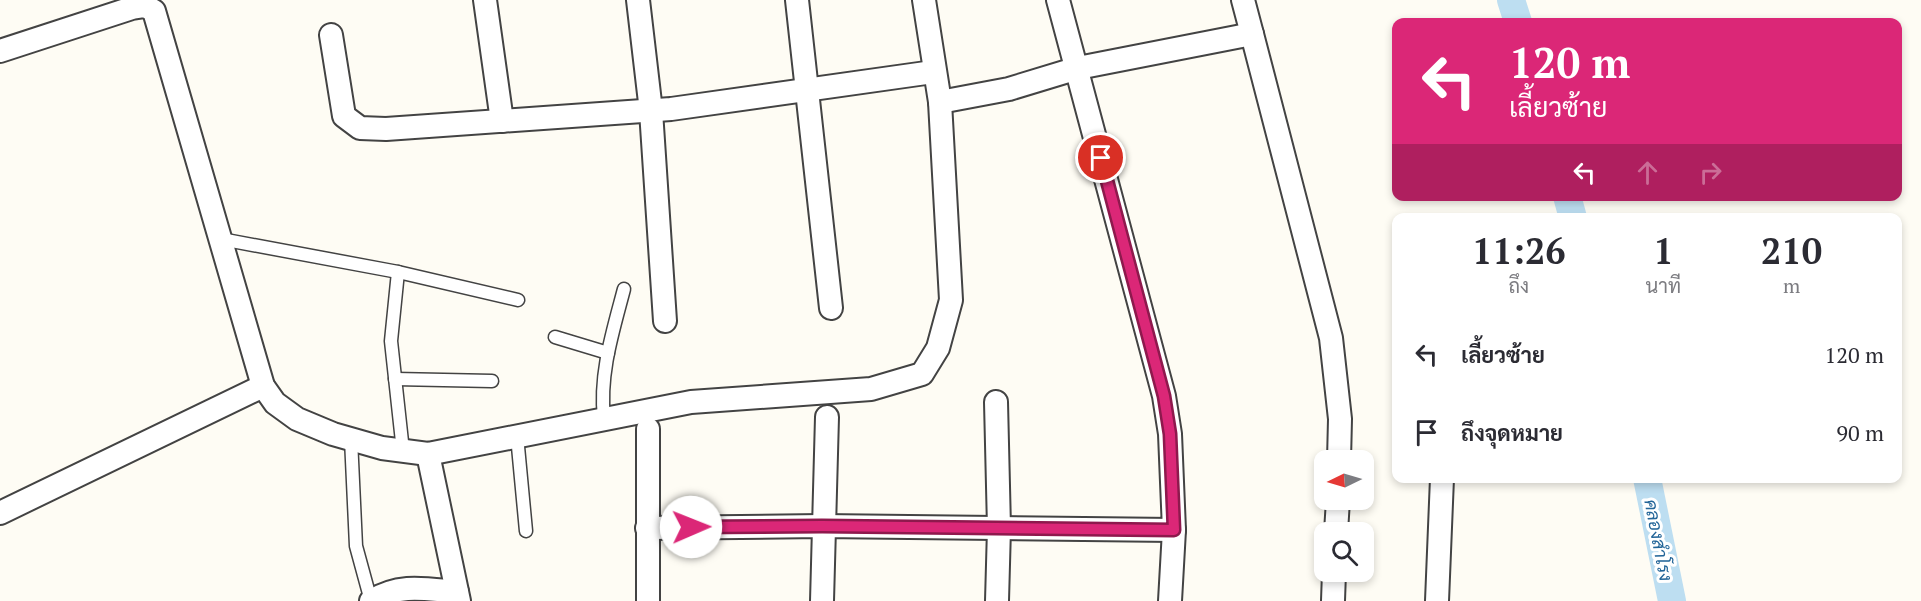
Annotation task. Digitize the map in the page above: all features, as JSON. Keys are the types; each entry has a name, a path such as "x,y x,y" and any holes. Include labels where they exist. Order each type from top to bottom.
{"street":[{"path":"485,0 502,121"},
{"path":"638,0 651,111 665,321"},
{"path":"797,0 831,308"},
{"path":"0,51 132,8 145,6 154,11 263,386 275,403 297,419 382,448 428,454 691,402 871,389 922,374 939,348 951,300 940,102 933,72 924,0"},
{"path":"1058,0 1164,396 1170,434 1174,530 1170,601"},
{"path":"1243,0 1330,338 1340,419 1339,450"},
{"path":"940,102 1009,89 1078,68 1252,34"},
{"path":"331,35 344,116 360,128 386,129 651,111 933,72"},
{"path":"0,513 263,386"},
{"path":"996,402 999,528 997,601"},
{"path":"822,601 822,526 827,417"},
{"path":"648,429 648,601"},
{"path":"371,601 388,591 416,588 458,596 428,454"},
{"path":"1437,601 1442,483"},
{"path":"647,528 822,526 1174,530"},
{"path":"1333,601 1334,582"}],"lane":[{"path":"221,239 398,272 518,300"},
{"path":"398,272 391,341 403,451"},
{"path":"604,418 602,399 608,353 624,289"},
{"path":"555,338 608,353"},
{"path":"395,379 492,381"},
{"path":"517,436 526,531"},
{"path":"351,439 356,546 371,601"}],"waterway":[{"name":"คลองสำโรง","path":"1511,0 1517,18"},
{"name":"คลองสำโรง","path":"1568,201 1572,213"},
{"name":"คลองสำโรง","path":"1648,483 1672,601"}],"route":[{"path":"691,527 822,526 1174,530 1170,434 1164,396 1101,158"}]}
